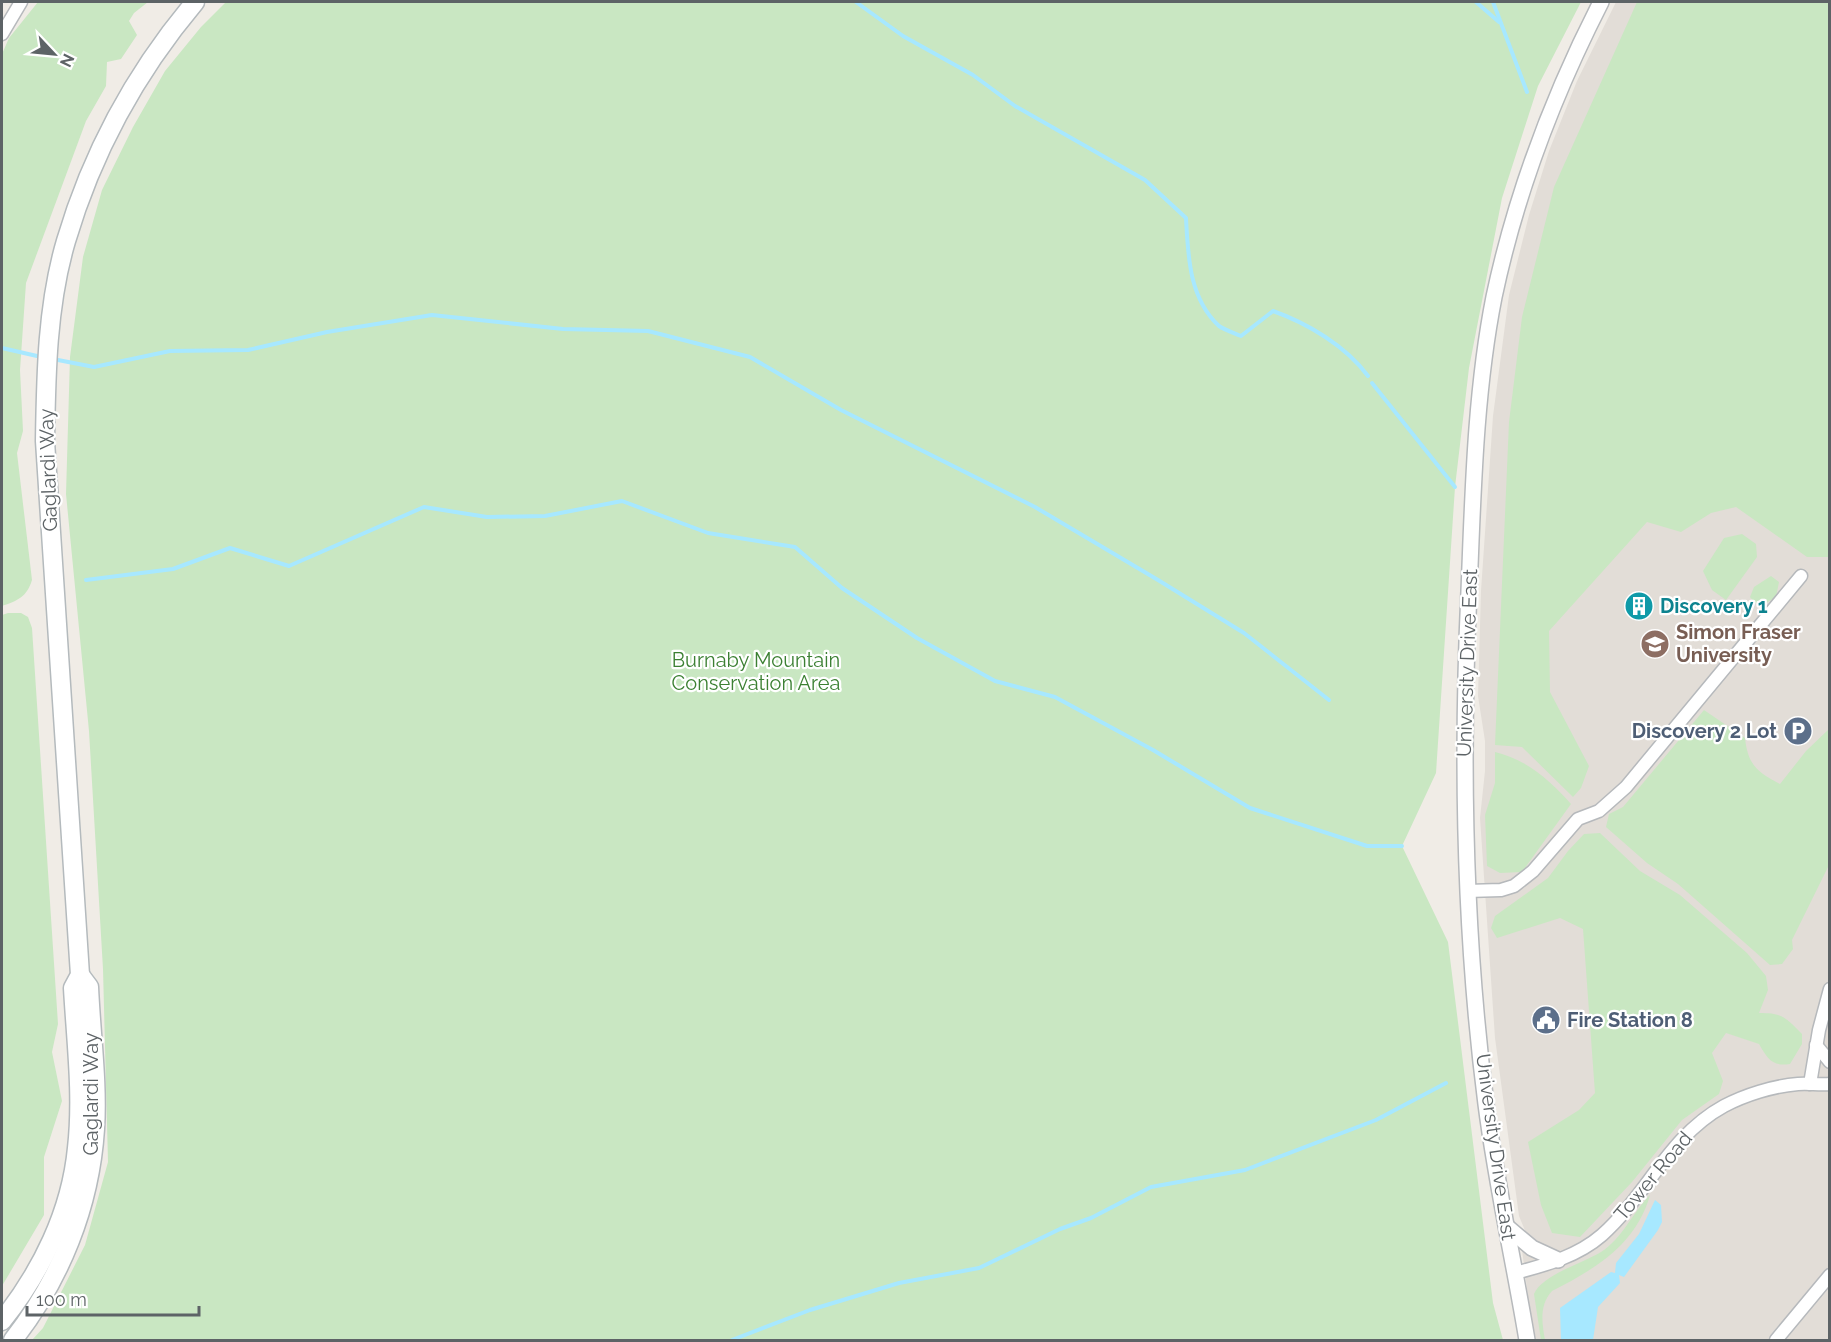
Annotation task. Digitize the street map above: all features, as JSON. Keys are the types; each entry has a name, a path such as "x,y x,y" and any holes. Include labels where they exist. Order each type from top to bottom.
{"main road":[{"name":"Gaglardi Way","path":"13,1341 38,1304 60,1265 75,1226 91,1169 95,1127 88,987 80,975 45,441 45,381 52,309 65,243 84,186 112,123 147,66 195,2"},
{"name":"Gaglardi Way","path":"2,1322 44,1257 56,1233 71,1182 77,1149 79,1117 73,988 80,975"}],"street":[{"path":"2,32 21,2"},
{"name":"University Drive East","path":"1527,1341 1485,1099 1467,891 1463,726 1472,520 1480,406 1494,301 1519,199 1566,71 1601,2"},
{"path":"1467,891 1502,890 1519,882 1533,871 1578,819 1599,811 1626,787 1801,576"},
{"path":"1810,1084 1816,1045 1830,989"},
{"path":"1816,1045 1830,1062"},
{"name":"Tower Road","path":"1515,1273 1558,1260 1592,1242 1616,1222 1664,1157 1692,1128 1723,1106 1746,1096 1778,1088 1830,1084"},
{"path":"1507,1227 1532,1248 1558,1260"},
{"path":"1776,1341 1830,1275"}],"shaded area":[{"name":"Simon Fraser University","path":"1616,2 1829,2 1829,1340 1536,1340 1529,1304 1522,1250 1528,1238 1519,1216 1495,1038 1480,818 1485,771 1485,741 1478,696 1481,591 1493,416 1509,295 1529,215 1549,151 1577,81"}],"green space":[{"path":"38,2 148,2 134,13 129,21 137,35 121,59 107,62 106,86 86,121 26,283 20,370 23,431 17,453 32,580 21,598 2,606 2,54 9,38"},
{"name":"Burnaby Mountain Conservation Area","path":"226,2 1581,2 1538,86 1502,198 1469,368 1455,487 1436,773 1402,846 1448,942 1493,1303 1503,1340 32,1340 43,1328 85,1245 108,1162 103,969 89,731 66,494 70,357 83,257 102,190 133,127 165,71 201,27"},
{"path":"1637,2 1829,2 1829,557 1807,557 1736,507 1711,513 1681,532 1647,522 1549,631 1550,692 1589,766 1581,788 1573,797 1522,747 1495,745 1509,422 1522,317 1554,187"},
{"path":"1742,534 1756,544 1757,557 1726,600 1712,590 1703,571 1724,538"},
{"path":"1771,576 1779,582 1776,597 1766,603 1755,603 1750,597 1754,587"},
{"path":"21,613 28,617 32,628 58,1024 52,1052 62,1101 44,1157 44,1215 2,1286 2,615"},
{"path":"1704,710 1745,738 1748,755 1755,767 1765,776 1780,784 1806,751 1829,729 1829,865 1792,940 1793,949 1782,964 1770,965 1678,884 1647,863 1606,827 1609,814 1623,807"},
{"path":"1495,752 1527,765 1555,787 1571,804 1522,872 1500,873 1487,866 1485,815 1495,783"},
{"path":"1600,833 1640,871 1680,895 1747,953 1766,976 1768,990 1759,1013 1779,1015 1787,1020 1802,1034 1802,1044 1790,1064 1784,1065 1774,1063 1759,1044 1726,1033 1712,1053 1723,1081 1719,1094 1682,1120 1632,1182 1580,1237 1552,1233 1541,1205 1528,1142 1579,1110 1595,1093 1583,929 1560,918 1497,938 1491,928 1495,916 1548,878 1584,834"},
{"path":"1650,1195 1644,1213 1635,1228 1612,1254 1583,1274 1552,1291 1548,1296 1543,1308 1545,1340 1541,1340 1534,1294 1538,1287 1563,1270 1608,1247"}],"water":[{"path":"1655,1200 1661,1205 1662,1222 1624,1277 1619,1275 1620,1283 1598,1307 1593,1340 1561,1340 1560,1308 1611,1272 1615,1273 1616,1263 1639,1234"}],"waterway":[{"path":"856,2 903,36 973,75 1015,106 1145,180 1186,218 1189,261 1196,290 1201,303 1219,326 1241,336 1273,311 1299,322 1337,345 1368,376"},
{"path":"1476,2 1499,22"},
{"path":"1493,2 1527,92"},
{"path":"58,360 94,367 170,351 248,350 327,332 432,315 563,329 648,331 750,357 841,410 1035,507 1244,633 1329,700"},
{"path":"2,348 37,356"},
{"path":"1372,383 1455,487"},
{"path":"86,580 173,569 230,548 289,566 424,507 487,517 545,516 622,501 708,533 795,547 842,588 917,638 995,681 1055,697 1153,750 1250,808 1367,846 1402,846"},
{"path":"732,1340 810,1310 899,1283 979,1268 1060,1229 1091,1218 1151,1187 1245,1170 1376,1120 1446,1083"}],"place":[{"name":"Discovery 1","path":"1639,606"},
{"name":"Simon Fraser University","path":"1655,644"},
{"name":"Discovery 2 Lot","path":"1798,731"},
{"name":"Fire Station 8","path":"1546,1020"}]}
